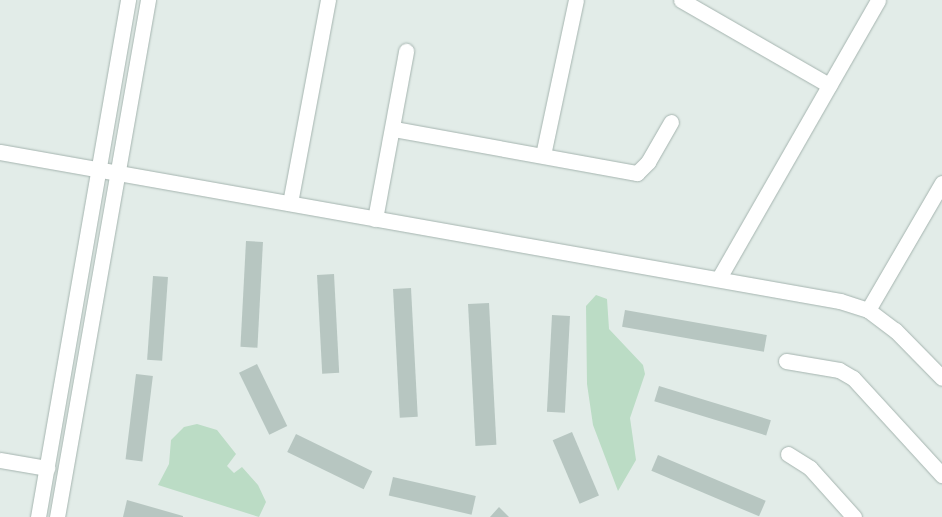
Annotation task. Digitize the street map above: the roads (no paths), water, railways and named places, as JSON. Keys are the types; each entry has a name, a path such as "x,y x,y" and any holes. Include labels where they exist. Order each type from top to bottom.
{"street":[{"path":"38,517 128,0"},
{"path":"57,517 148,0"},
{"path":"290,203 328,0"},
{"path":"543,155 576,0"},
{"path":"681,0 829,85"},
{"path":"719,278 878,0"},
{"path":"375,219 394,130 406,51"},
{"path":"394,130 636,173 648,162 671,122"},
{"path":"0,152 719,278 868,310 895,330 942,378"},
{"path":"868,310 942,182"},
{"path":"786,361 840,370 853,378 942,475"},
{"path":"788,454 810,468 854,517"},
{"path":"0,460 46,468"}]}
